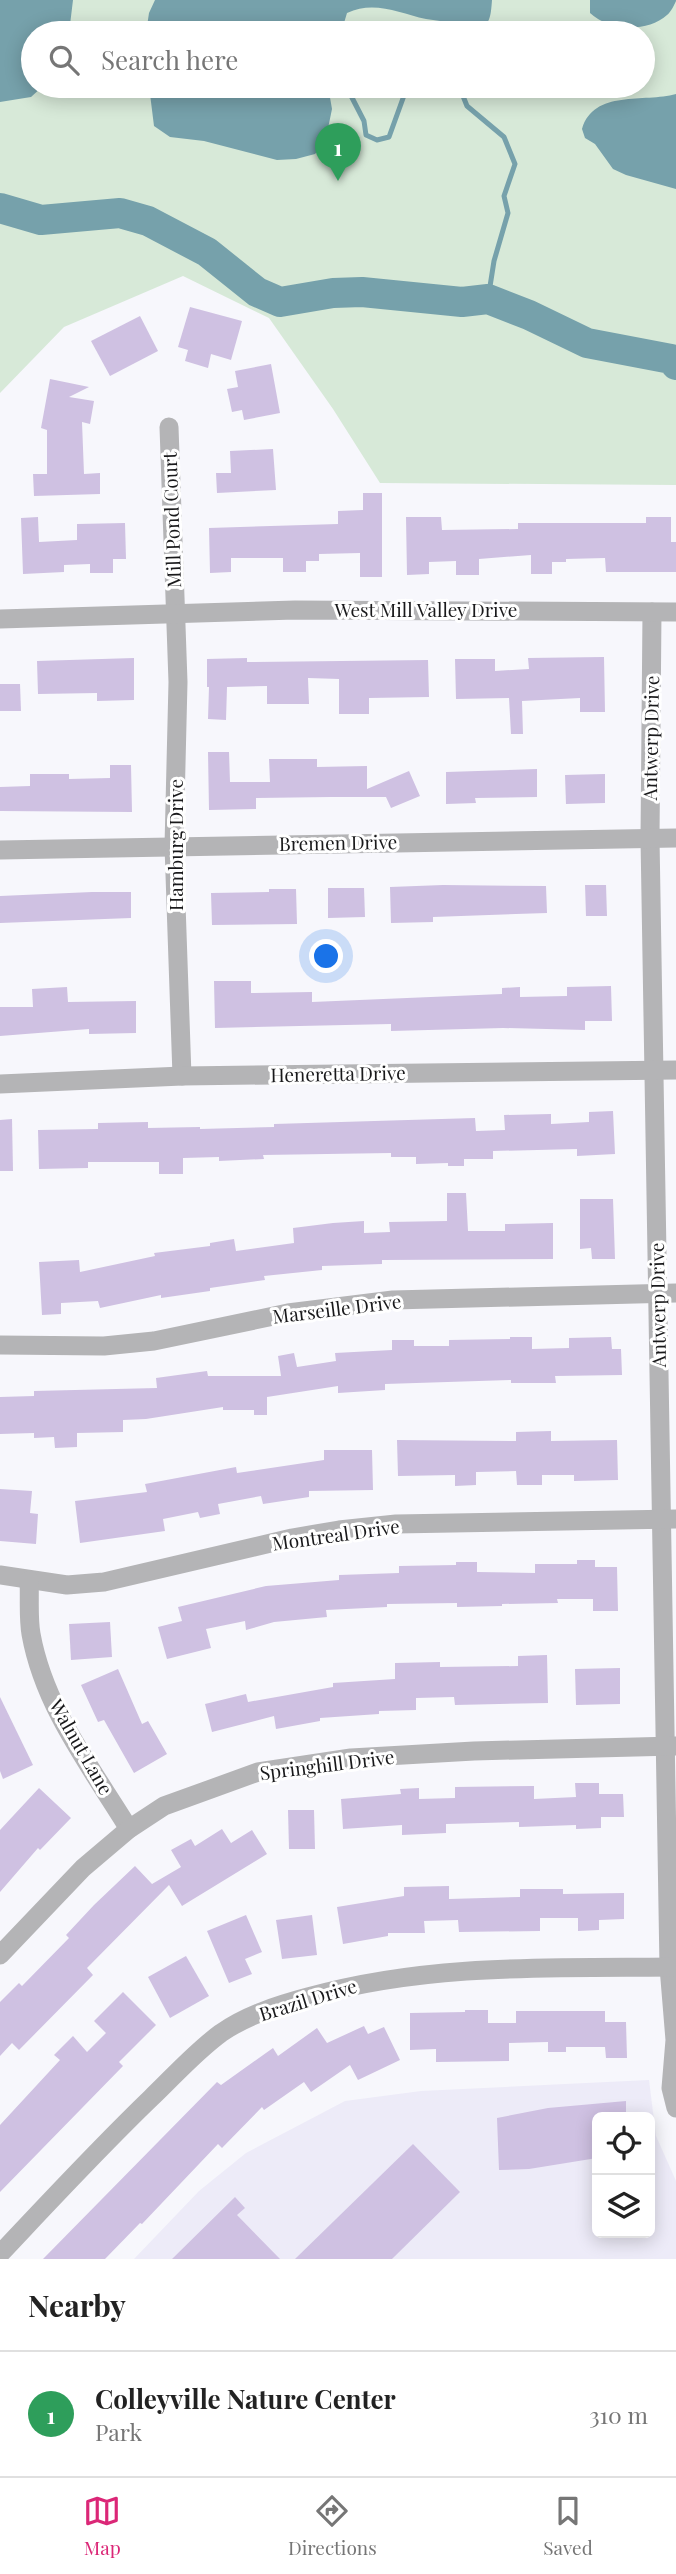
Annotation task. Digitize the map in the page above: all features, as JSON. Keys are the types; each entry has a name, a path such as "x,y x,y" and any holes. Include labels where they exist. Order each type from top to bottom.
{"street":[{"name":"Mill Pond Court","path":"169,427 175,614"},
{"name":"West Mill Valley Drive","path":"0,619 295,610 676,612"},
{"name":"Antwerp Drive","path":"652,612 650,838 654,1070 667,1293 675,2041 671,2088 676,2108"},
{"name":"Hamburg Drive","path":"175,614 178,682 174,846 182,1076"},
{"name":"Bremen Drive","path":"0,850 676,838"},
{"name":"Heneretta Drive","path":"0,1084 182,1076 676,1070"},
{"name":"Marseille Drive","path":"0,1345 104,1346 154,1341 288,1313 393,1300 667,1293"},
{"name":"Montreal Drive","path":"0,1575 67,1585 104,1582 292,1538 385,1525 668,1519"},
{"name":"Walnut Lane","path":"29,1580 30,1631 39,1667 59,1717 130,1829"},
{"name":"Springhill Drive","path":"0,1955 83,1868 130,1829 164,1806 258,1772 351,1758 474,1751 670,1747"},
{"name":"Brazil Drive","path":"0,2254 194,2056 232,2027 277,2005 335,1989 409,1976 502,1968 673,1967"}],"shaded area":[{"path":"649,2080 653,2112 592,2112 592,2238 655,2238 655,2128 676,2181 676,2259 134,2259 199,2191 246,2153 345,2101 421,2091"}],"green space":[{"path":"0,0 676,0 676,485 380,483 333,409 269,318 183,276 64,327 0,393"}],"water":[{"path":"0,0 73,0 70,21 21,21 21,98 25,98 0,102"},
{"path":"155,0 492,0 488,21 440,21 377,8 357,9 347,13 345,21 148,21"},
{"path":"590,0 676,0 668,14 655,23 602,21 590,13"},
{"path":"676,94 676,189 613,169 595,144 585,138 582,129 588,116 609,103"},
{"path":"150,98 330,98 332,109 325,143 315,154 296,159 277,160 204,141 170,137 154,126"}],"building":[{"path":"190,307 242,321 231,360 211,354 208,368 185,361 188,350 178,347"},
{"path":"140,316 158,351 110,376 91,341"},
{"path":"271,364 280,413 244,420 242,410 232,412 227,389 238,387 235,371"},
{"path":"50,379 89,387 69,397 94,401 90,424 82,422 84,474 100,473 100,494 34,496 33,474 47,474 47,430 41,428"},
{"path":"273,449 276,490 217,493 216,473 231,473 230,451"},
{"path":"363,493 382,493 382,577 360,577 360,553 319,554 319,561 306,561 306,572 283,572 283,558 231,558 231,572 210,573 209,528 338,524 338,511 363,510"},
{"path":"38,517 39,542 77,540 77,524 125,523 126,559 113,559 113,573 90,573 90,564 64,565 64,572 23,574 21,518"},
{"path":"406,517 441,517 442,530 518,529 518,523 646,523 646,517 671,517 671,542 676,542 676,572 606,572 605,558 552,562 552,574 531,574 531,555 479,559 479,575 456,575 456,561 429,562 429,574 407,575"},
{"path":"604,657 605,712 580,712 580,698 522,701 523,734 511,734 509,698 456,699 455,659 495,659 495,671 529,669 528,658"},
{"path":"134,658 134,700 97,701 97,693 38,694 37,661"},
{"path":"247,658 247,662 428,660 429,697 369,698 369,714 339,714 339,679 308,678 309,704 267,704 267,686 227,687 226,720 208,719 207,659"},
{"path":"0,684 20,684 21,711 0,711"},
{"path":"208,752 229,752 230,782 270,782 269,759 317,759 317,767 367,766 367,789 409,771 420,796 391,808 386,797 331,797 256,798 256,809 209,810"},
{"path":"110,765 131,765 132,812 0,811 0,787 30,786 30,774 69,774 69,779 110,778"},
{"path":"537,769 537,797 475,798 476,803 446,804 446,772"},
{"path":"605,774 605,803 566,804 565,775"},
{"path":"585,885 606,885 607,916 586,916"},
{"path":"546,886 547,913 433,917 433,922 391,923 390,887"},
{"path":"328,888 364,888 365,917 328,918"},
{"path":"269,889 296,889 297,924 212,925 211,893 269,892"},
{"path":"131,892 131,918 0,923 0,896"},
{"path":"214,981 251,981 251,993 312,992 312,1002 502,994 502,988 520,987 520,997 567,996 567,987 611,986 612,1021 585,1021 585,1030 503,1028 391,1031 391,1024 215,1028"},
{"path":"67,987 68,1002 136,1001 136,1033 89,1034 89,1029 0,1036 0,1007 33,1007 32,989"},
{"path":"613,1111 615,1154 577,1156 577,1149 493,1151 493,1159 464,1159 464,1166 448,1166 448,1163 416,1164 416,1157 391,1157 391,1153 263,1155 264,1159 219,1161 219,1157 183,1158 183,1174 159,1174 159,1162 88,1162 88,1168 39,1169 38,1130 98,1129 98,1123 148,1122 148,1128 200,1129 475,1118 476,1131 505,1130 504,1115 551,1114 551,1124 589,1122 589,1112"},
{"path":"12,1119 13,1171 0,1171 0,1120"},
{"path":"447,1193 466,1193 468,1231 505,1231 505,1224 553,1223 553,1259 382,1260 382,1264 322,1266 322,1270 264,1276 265,1280 210,1288 210,1291 161,1298 161,1295 100,1308 98,1301 61,1303 61,1314 42,1315 39,1262 79,1260 80,1272 155,1256 154,1253 210,1246 210,1243 234,1239 236,1251 294,1243 293,1228 333,1223 364,1221 364,1233 390,1232 389,1222 447,1221"},
{"path":"580,1199 613,1199 615,1259 592,1259 591,1248 580,1249"},
{"path":"532,1337 532,1349 569,1348 569,1338 611,1337 612,1349 621,1349 622,1375 555,1376 556,1383 511,1383 511,1380 385,1384 385,1390 338,1393 338,1386 267,1397 267,1415 254,1415 254,1410 223,1410 223,1407 123,1420 123,1432 77,1433 77,1447 55,1448 54,1437 34,1438 34,1433 0,1434 0,1397 34,1396 34,1391 157,1388 156,1378 207,1371 208,1376 281,1376 278,1356 294,1353 297,1367 336,1361 335,1353 392,1350 392,1340 414,1340 414,1346 449,1346 449,1340"},
{"path":"551,1431 551,1441 617,1440 618,1480 574,1481 574,1475 542,1475 542,1485 517,1485 516,1471 476,1472 476,1485 455,1486 455,1475 398,1476 397,1440 516,1441 516,1432"},
{"path":"324,1450 372,1450 373,1490 309,1491 309,1497 263,1504 261,1496 218,1504 220,1514 200,1518 198,1512 163,1519 165,1531 80,1543 75,1501 147,1492 145,1484 236,1467 237,1473 324,1460"},
{"path":"0,1489 32,1491 30,1513 38,1514 36,1544 0,1541"},
{"path":"577,1560 595,1560 595,1567 617,1567 618,1611 593,1611 593,1599 557,1599 558,1603 502,1606 457,1607 457,1603 387,1604 387,1607 326,1610 327,1617 274,1622 246,1630 245,1621 206,1629 211,1648 167,1659 158,1627 182,1621 178,1607 266,1586 339,1580 339,1575 399,1573 399,1566 456,1565 456,1562 477,1562 477,1572 535,1573 535,1564 577,1564"},
{"path":"110,1622 112,1657 71,1660 69,1624"},
{"path":"547,1655 548,1703 455,1705 454,1697 416,1698 416,1710 320,1718 320,1721 276,1729 274,1716 212,1732 205,1704 246,1694 248,1702 333,1687 333,1683 395,1679 395,1663 440,1662 440,1667 518,1666 518,1656"},
{"path":"620,1668 620,1704 576,1705 575,1669"},
{"path":"118,1669 142,1724 148,1721 167,1754 134,1773 104,1720 98,1722 81,1685"},
{"path":"0,1697 33,1765 3,1779 0,1771"},
{"path":"575,1783 599,1783 599,1794 623,1794 624,1817 601,1817 601,1828 576,1829 576,1825 519,1827 519,1822 446,1824 446,1833 402,1835 402,1825 343,1829 341,1799 401,1794 400,1789 419,1788 419,1799 455,1798 455,1787 534,1786 534,1799 576,1797"},
{"path":"39,1788 71,1818 40,1850 38,1848 0,1892 0,1830"},
{"path":"288,1810 314,1810 315,1849 289,1849"},
{"path":"222,1829 231,1843 252,1830 267,1854 182,1906 169,1885 87,1968 93,1975 19,2050 12,2043 0,2056 0,2002 19,1983 22,1986 69,1938 66,1935 94,1905 135,1866 152,1884 181,1867 171,1850 191,1839 195,1846"},
{"path":"449,1886 449,1899 520,1897 520,1889 563,1889 563,1894 624,1893 624,1919 599,1920 599,1930 578,1931 578,1918 540,1918 540,1931 459,1932 458,1920 424,1921 425,1933 388,1933 388,1936 343,1944 337,1907 404,1896 404,1887"},
{"path":"246,1915 262,1952 245,1959 252,1974 229,1983 207,1931"},
{"path":"312,1915 317,1955 282,1959 276,1920"},
{"path":"186,1956 209,1996 170,2018 148,1977"},
{"path":"123,1992 156,2025 119,2062 123,2066 0,2192 0,2125 60,2060 54,2055 73,2036 87,2052 106,2033 94,2021"},
{"path":"488,2010 488,2023 516,2023 516,2011 605,2011 605,2022 626,2022 627,2058 606,2058 605,2047 566,2047 566,2052 548,2052 548,2042 509,2043 509,2061 436,2062 436,2049 410,2050 410,2013"},
{"path":"364,2026 368,2034 384,2027 400,2060 358,2080 350,2065 311,2092 304,2082 264,2110 262,2107 222,2148 218,2144 105,2259 43,2259 217,2082 221,2085 273,2048 278,2056 317,2028 327,2043"},
{"path":"626,2101 626,2112 592,2112 592,2159 529,2169 499,2170 497,2118 548,2108"},
{"path":"413,2144 460,2192 392,2259 295,2259"},
{"path":"235,2197 245,2208 237,2215 280,2259 172,2259"}],"waterway":[{"path":"352,98 364,121 366,135 377,140 389,137 403,98"},
{"path":"464,98 467,106 504,137 515,164 504,196 508,213 494,261 488,299"},
{"path":"0,208 41,220 120,213 148,221 207,252 257,292 280,302 333,293 362,292 462,302 488,299 587,343 671,359 676,365"}],"place":[{"name":"Colleyville Nature Center","path":"338,181"}]}
